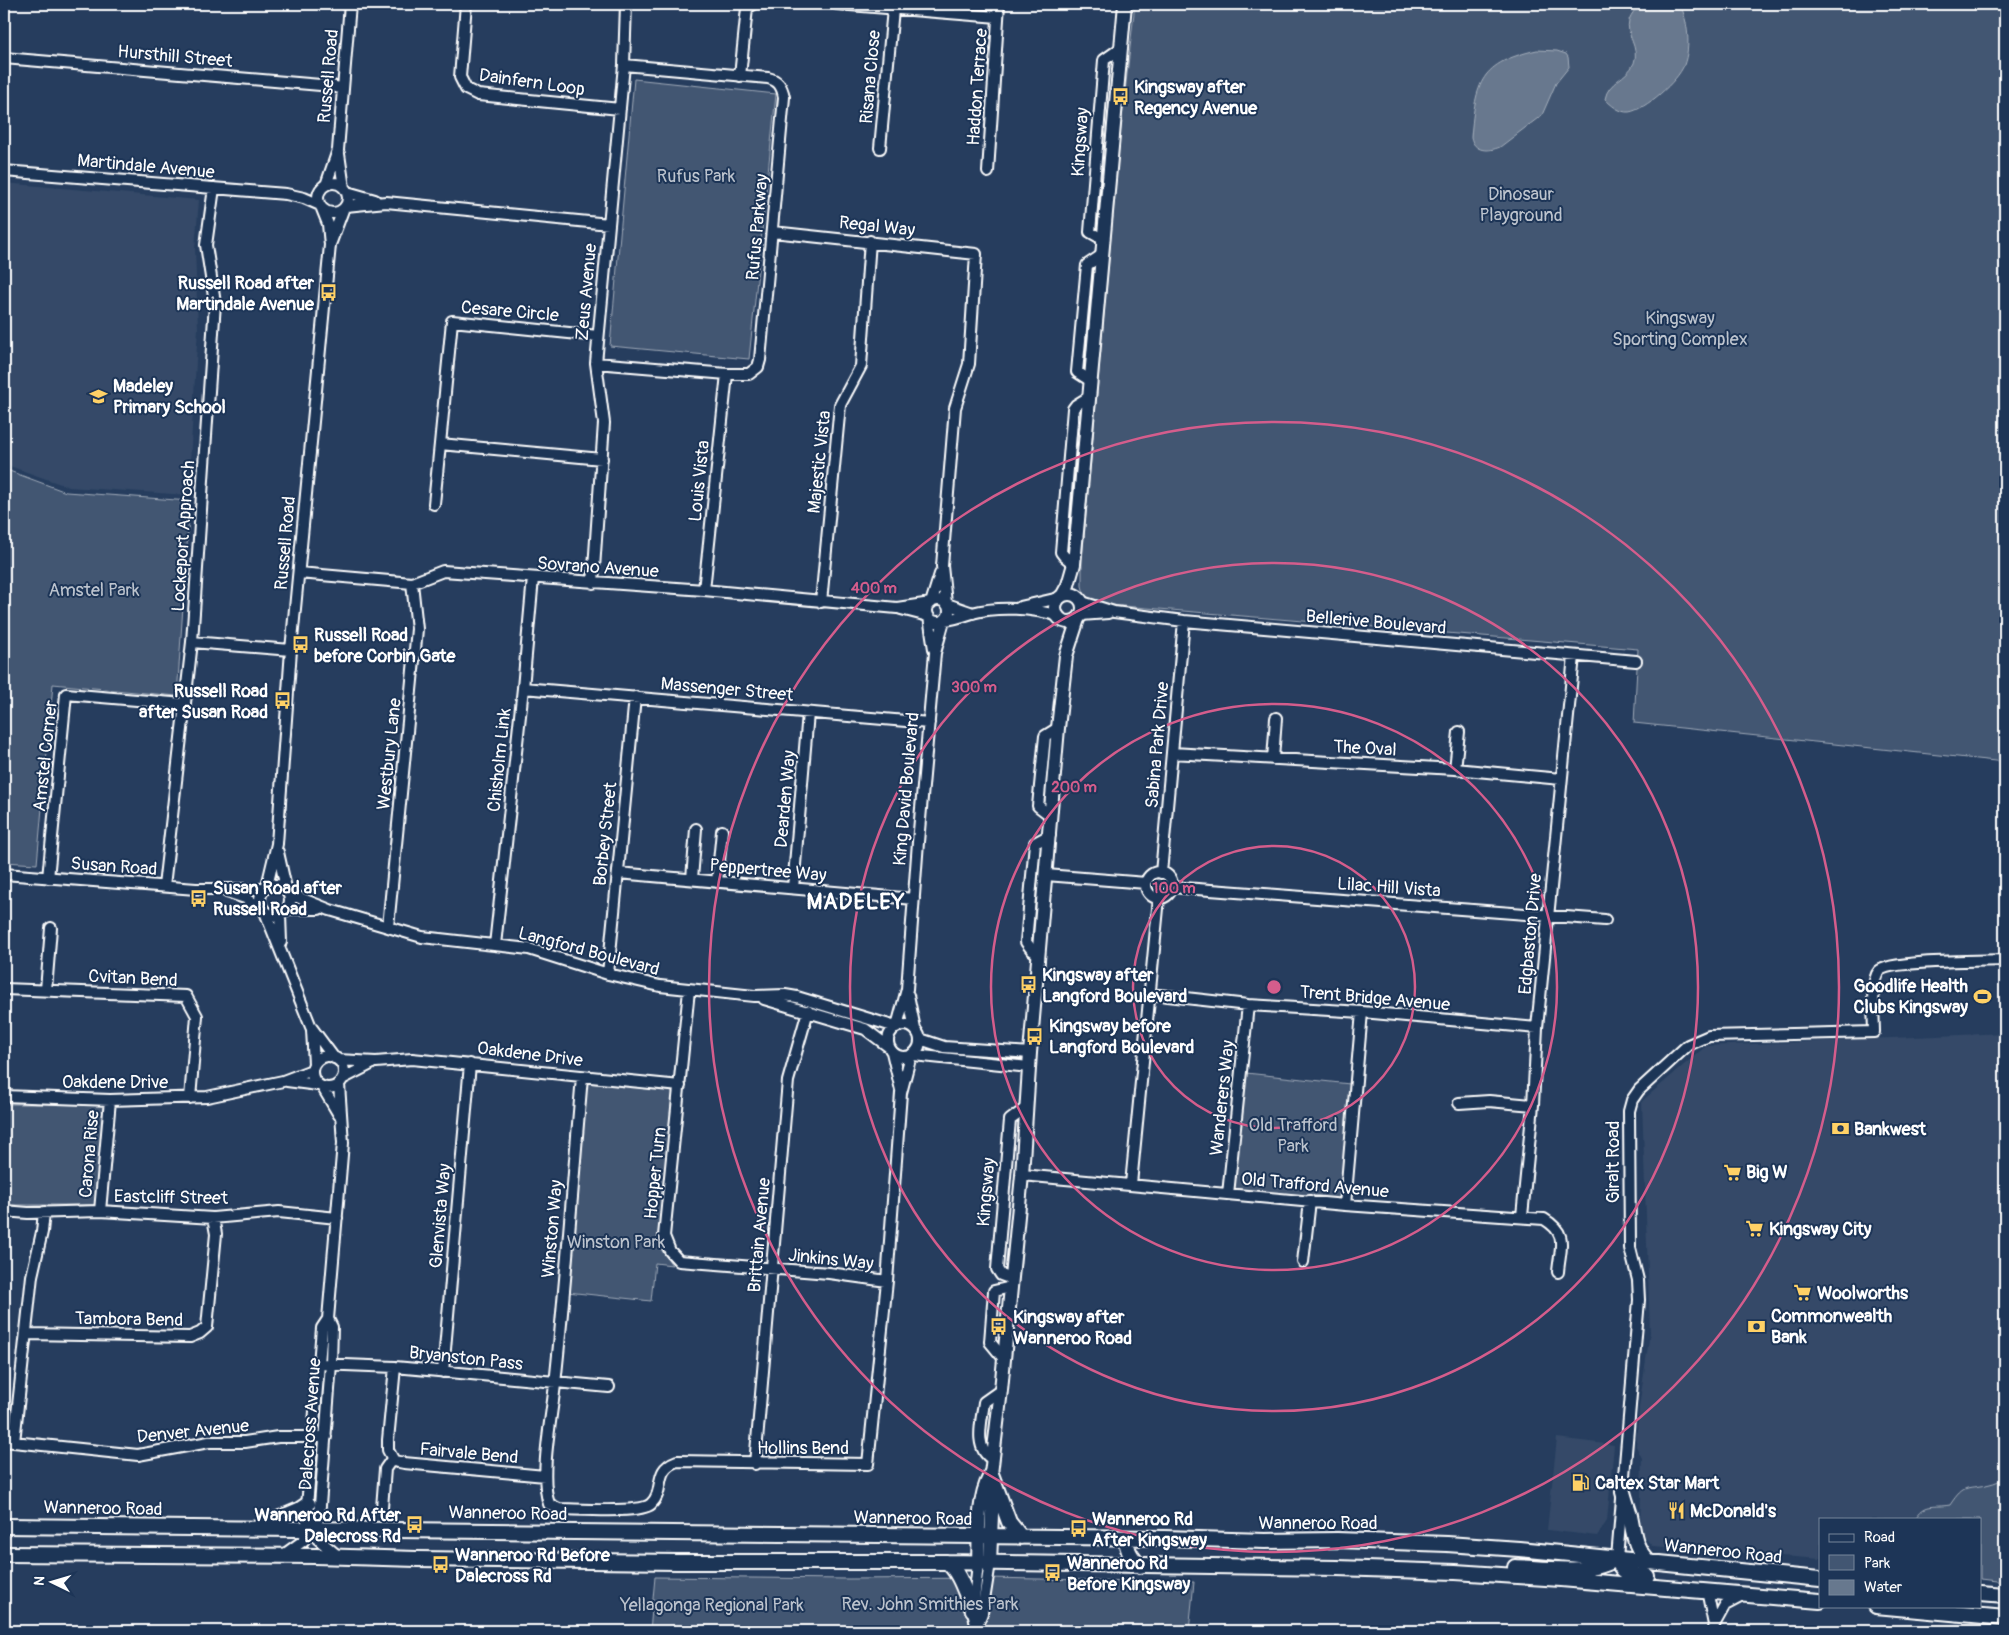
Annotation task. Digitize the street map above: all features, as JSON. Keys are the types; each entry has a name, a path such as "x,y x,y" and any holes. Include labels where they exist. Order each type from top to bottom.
{"highway":[{"path":"991,1474 1009,1522 1021,1537"},
{"path":"1623,1492 1630,1516 1634,1541 1642,1556 1649,1562"},
{"path":"254,1529 299,1510 308,1504"},
{"name":"Wanneroo Road","path":"4,1526 1265,1541 1337,1540 1447,1544 1616,1558 1819,1579"},
{"path":"1126,1538 1126,1547 1130,1557 1140,1566"},
{"path":"4,1554 677,1562 947,1562 1337,1568 1455,1572 1707,1590 1819,1601"},
{"path":"1455,1572 1490,1565 1590,1569 1609,1564 1616,1558 1619,1567 1630,1574 1746,1584 1761,1595"},
{"path":"947,1562 959,1577 973,1610"},
{"path":"1982,1594 2005,1596"},
{"path":"1911,1608 2005,1618"}],"main road":[{"name":"Kingsway","path":"984,1563 985,1484 991,1474 1022,1175 1030,1053 1058,728 1066,656 1080,609 1073,566 1125,4"},
{"name":"Kingsway","path":"1066,656 1060,617 1056,606 1073,566"},
{"path":"1060,617 1067,621 1080,609 1072,594 1061,597"}],"street":[{"name":"Russell Road","path":"346,190 338,150 350,4"},
{"name":"Dainfern Loop","path":"466,4 460,77 466,89 478,95 620,109"},
{"name":"Zeus Avenue","path":"593,583 604,423 596,363 624,65 626,4"},
{"path":"740,76 747,8 754,4"},
{"path":"837,4 998,17"},
{"name":"Haddon Terrace","path":"988,172 999,4"},
{"name":"Risana Close","path":"880,148 893,10"},
{"name":"Hursthill Street","path":"4,58 332,86 343,89"},
{"name":"Rufus Parkway","path":"596,363 727,374 749,374 758,367 760,360 773,232 783,91 781,85 772,79 624,65"},
{"name":"Russell Road","path":"324,186 338,150"},
{"name":"Martindale Avenue","path":"4,171 286,194 304,198 321,207"},
{"path":"386,202 344,208 335,213 321,207 318,196 324,186 336,183 346,190 386,202 609,224"},
{"name":"Martindale Avenue","path":"286,194 324,186"},
{"name":"Lockeport Approach","path":"164,886 192,642 215,303 206,245 214,188"},
{"path":"344,208 348,202 346,190"},
{"name":"Russell Road","path":"265,888 277,844 291,650 330,245 328,224 321,207"},
{"name":"Russell Road","path":"330,245 344,208"},
{"name":"Regal Way","path":"773,232 870,241 976,254 969,364 955,408 942,566"},
{"name":"Majestic Vista","path":"821,602 840,404 861,366 870,241"},
{"name":"Cesare Circle","path":"434,504 452,321 598,336"},
{"name":"Louis Vista","path":"704,590 727,374"},
{"path":"440,444 602,459"},
{"path":"942,566 931,603 927,608 929,617 936,622 973,613 1012,609 1061,597"},
{"path":"942,566 946,604 949,612 944,620"},
{"name":"Sovrano Avenue","path":"299,573 412,583 443,571 704,590 898,608 929,617"},
{"name":"Chisholm Link","path":"495,945 533,578"},
{"name":"Westbury Lane","path":"388,927 417,629 412,583"},
{"path":"931,603 939,600 973,613"},
{"name":"Sovrano Avenue","path":"898,608 931,603"},
{"path":"1012,609 1043,612 1060,617"},
{"name":"Bellerive Boulevard","path":"1080,609 1184,621 1636,661"},
{"name":"King David Boulevard","path":"896,1026 907,989 929,723 934,653 929,617"},
{"name":"King David Boulevard","path":"934,653 944,620"},
{"name":"Sabina Park Drive","path":"1161,872 1184,621"},
{"path":"192,642 291,650"},
{"name":"Edgbaston Drive","path":"1522,1216 1533,1105 1537,1028 1574,656"},
{"name":"Massenger Street","path":"523,688 929,723"},
{"name":"Amstel Corner","path":"48,878 66,694 184,704"},
{"name":"Borbey Street","path":"608,974 635,698"},
{"name":"Dearden Way","path":"793,888 808,713"},
{"path":"1273,759 1276,718"},
{"path":"1455,769 1459,732"},
{"name":"The Oval","path":"1172,753 1455,769 1561,779"},
{"path":"692,880 696,829"},
{"path":"718,882 722,831"},
{"path":"1039,955 1026,942 1035,843 1050,835"},
{"name":"Russell Road","path":"277,844 280,866 288,891"},
{"path":"1161,872 1169,877 1171,887 1167,895 1159,898 1148,892 1146,883 1150,876 1161,872"},
{"name":"Peppertree Way","path":"618,873 914,899"},
{"name":"Susan Road","path":"4,874 221,890 265,888"},
{"path":"1046,875 1146,883"},
{"path":"282,953 284,912 290,902 288,891 278,884 265,888 260,899 311,1027 343,1069 340,1081 334,1087 321,1086 314,1081 311,1027"},
{"name":"Lilac Hill Vista","path":"1171,887 1605,920"},
{"name":"Susan Road","path":"221,890 245,898 264,910"},
{"name":"Langford Boulevard","path":"288,891 330,910 422,937 529,949 608,974 660,986 754,996 785,995 797,997 896,1026"},
{"path":"1131,1184 1159,898"},
{"path":"264,910 270,914 284,912"},
{"name":"Langford Boulevard","path":"284,912 330,910"},
{"path":"46,990 51,928"},
{"name":"Giralt Road","path":"1616,1558 1639,1300 1638,1280 1630,1248 1629,1111 1632,1100 1639,1090 1688,1045 1698,1039 1709,1036 1874,1032 1875,980 1878,972 1884,968 1911,964 2005,960"},
{"name":"Cvitan Bend","path":"4,989 186,996 197,1016 190,1098"},
{"name":"King David Boulevard","path":"907,989 915,1029"},
{"name":"Hopper Turn","path":"689,990 664,1236 670,1252 679,1261 772,1269"},
{"name":"Trent Bridge Avenue","path":"1150,994 1248,1005 1362,1012 1537,1028"},
{"name":"Langford Boulevard","path":"754,996 865,1029 890,1050"},
{"name":"Wanderers Way","path":"1228,1194 1248,1005"},
{"name":"Brittain Avenue","path":"755,1464 788,1081 808,1011"},
{"path":"1345,1205 1362,1012"},
{"path":"912,1055 918,1048 920,1040 915,1029 905,1024 896,1026 888,1036 890,1050 901,1057 912,1055 1029,1067"},
{"path":"920,1040 944,1046 1030,1053"},
{"name":"Hollins Bend","path":"890,1050 901,1093"},
{"name":"Hollins Bend","path":"556,1383 545,1476 546,1494 549,1504 559,1509 637,1510 650,1505 658,1494 661,1474 667,1465 677,1462 868,1464 887,1281 901,1093 912,1055"},
{"path":"313,1067 323,1057 336,1059"},
{"name":"Oakdene Drive","path":"336,1059 376,1062 412,1059 680,1086"},
{"name":"Oakdene Drive","path":"340,1081 361,1068 376,1062"},
{"name":"Glenvista Way","path":"443,1372 470,1064"},
{"name":"Oakdene Drive","path":"4,1096 110,1100 207,1097 283,1081 313,1067"},
{"name":"Winston Way","path":"556,1383 582,1077"},
{"name":"Oakdene Drive","path":"283,1081 321,1086"},
{"name":"Dalecross Avenue","path":"311,1529 306,1518 322,1328 328,1319 343,1143 340,1081"},
{"name":"Dalecross Avenue","path":"321,1086 342,1120"},
{"name":"Carona Rise","path":"100,1211 110,1100"},
{"path":"1459,1103 1490,1101 1533,1105"},
{"name":"Kingsway","path":"1011,1283 1001,1275 998,1269 1010,1120 1026,1108"},
{"name":"Old Trafford Avenue","path":"1022,1175 1345,1205 1544,1219 1554,1225 1561,1236 1558,1272"},
{"path":"1303,1262 1310,1201"},
{"name":"Eastcliff Street","path":"4,1211 100,1211 213,1218 247,1213 279,1212 337,1218"},
{"path":"9,1441 27,1334 32,1276 42,1232 44,1212"},
{"name":"Tambora Bend","path":"27,1334 190,1337 200,1333 207,1327 216,1234 213,1218"},
{"name":"Jinkins Way","path":"772,1269 887,1281"},
{"name":"Dalecross Avenue","path":"282,1556 303,1541 319,1518 331,1364 332,1327 328,1319"},
{"name":"Bryanston Pass","path":"320,1364 395,1367 609,1387"},
{"path":"382,1508 385,1469 392,1459 388,1450 388,1440 395,1367"},
{"name":"Denver Avenue","path":"9,1441 138,1455 209,1442 245,1442 278,1437 326,1437"},
{"name":"Fairvale Bend","path":"392,1459 404,1463 545,1476"},
{"path":"311,1529 318,1539 339,1557"},
{"path":"977,1628 973,1610 984,1563"},
{"path":"977,1628 982,1613 984,1563"},
{"path":"1707,1590 1714,1628"},
{"path":"1714,1628 1725,1605 1747,1594"}],"shaded area":[{"name":"Madeley Primary School","path":"4,183 199,200 195,248 198,328 188,495 69,487 4,464"},
{"path":"2005,1033 2005,1573 1982,1523 1982,1518 1819,1518 1819,1559 1652,1546 1640,1532 1642,1458 1636,1446 1639,1408 1650,1332 1642,1101 1706,1046"},
{"name":"Caltex Star Mart","path":"1557,1438 1614,1445 1607,1521 1597,1536 1547,1530"}],"green space":[{"name":"Kingsway Sporting Complex","path":"1135,4 2005,4 2005,762 1634,723 1638,649 1087,603 1082,586 1082,560 1120,136"},
{"name":"Rufus Park","path":"634,79 776,94 749,359 610,346"},
{"name":"Amstel Park","path":"4,469 66,492 190,501 177,696 53,684 37,864 4,862"},
{"name":"Old Trafford Park","path":"1246,1073 1350,1084 1340,1199 1233,1189"},
{"name":"Winston Park","path":"587,1083 674,1091 660,1248 672,1265 655,1263 651,1301 567,1292"},
{"path":"4,1104 104,1104 95,1205 4,1205"},
{"path":"2005,1479 2005,1582 1982,1579 1982,1518 1916,1518 1926,1508 1950,1505 1959,1493 1967,1488"},
{"name":"Yellagonga Regional Park","path":"655,1577 987,1578 1194,1582 1189,1631 650,1631"}],"water":[{"path":"1639,4 1680,4 1687,26 1688,42 1684,65 1675,79 1644,106 1626,112 1616,108 1605,99 1610,88 1627,73 1634,63 1635,52 1628,25"},
{"path":"1537,50 1557,51 1566,54 1569,67 1556,83 1542,115 1500,147 1491,150 1478,148 1471,137 1475,102 1485,77 1492,68 1503,61"}],"place":[{"name":"Kingsway after Regency Avenue","path":"1120,97"},
{"name":"Russell Road after Martindale Avenue","path":"328,293"},
{"name":"Madeley Primary School","path":"99,396"},
{"name":"Russell Road before Corbin Gate","path":"300,645"},
{"name":"Russell Road after Susan Road","path":"282,701"},
{"name":"Susan Road after Russell Road","path":"199,898"},
{"name":"Kingsway after Langford Boulevard","path":"1028,985"},
{"name":"Goodlife Health Clubs Kingsway","path":"1982,996"},
{"name":"Kingsway before Langford Boulevard","path":"1035,1036"},
{"name":"Bankwest","path":"1840,1129"},
{"name":"Big W","path":"1732,1172"},
{"name":"Kingsway City","path":"1755,1229"},
{"name":"Woolworths","path":"1803,1293"},
{"name":"Commonwealth Bank","path":"1757,1326"},
{"name":"Kingsway after Wanneroo Road","path":"999,1327"},
{"name":"Caltex Star Mart","path":"1581,1483"},
{"name":"McDonald's","path":"1676,1511"},
{"name":"Wanneroo Rd After Dalecross Rd","path":"415,1525"},
{"name":"Wanneroo Rd After Kingsway","path":"1078,1529"},
{"name":"Wanneroo Rd Before Dalecross Rd","path":"441,1565"},
{"name":"Wanneroo Rd Before Kingsway","path":"1053,1573"}],"district":[{"name":"MADELEY","path":"856,901"}],"park label":[{"name":"Dinosaur Playground","path":"1521,204"},
{"name":"Rev. John Smithies Park","path":"930,1604"}]}
